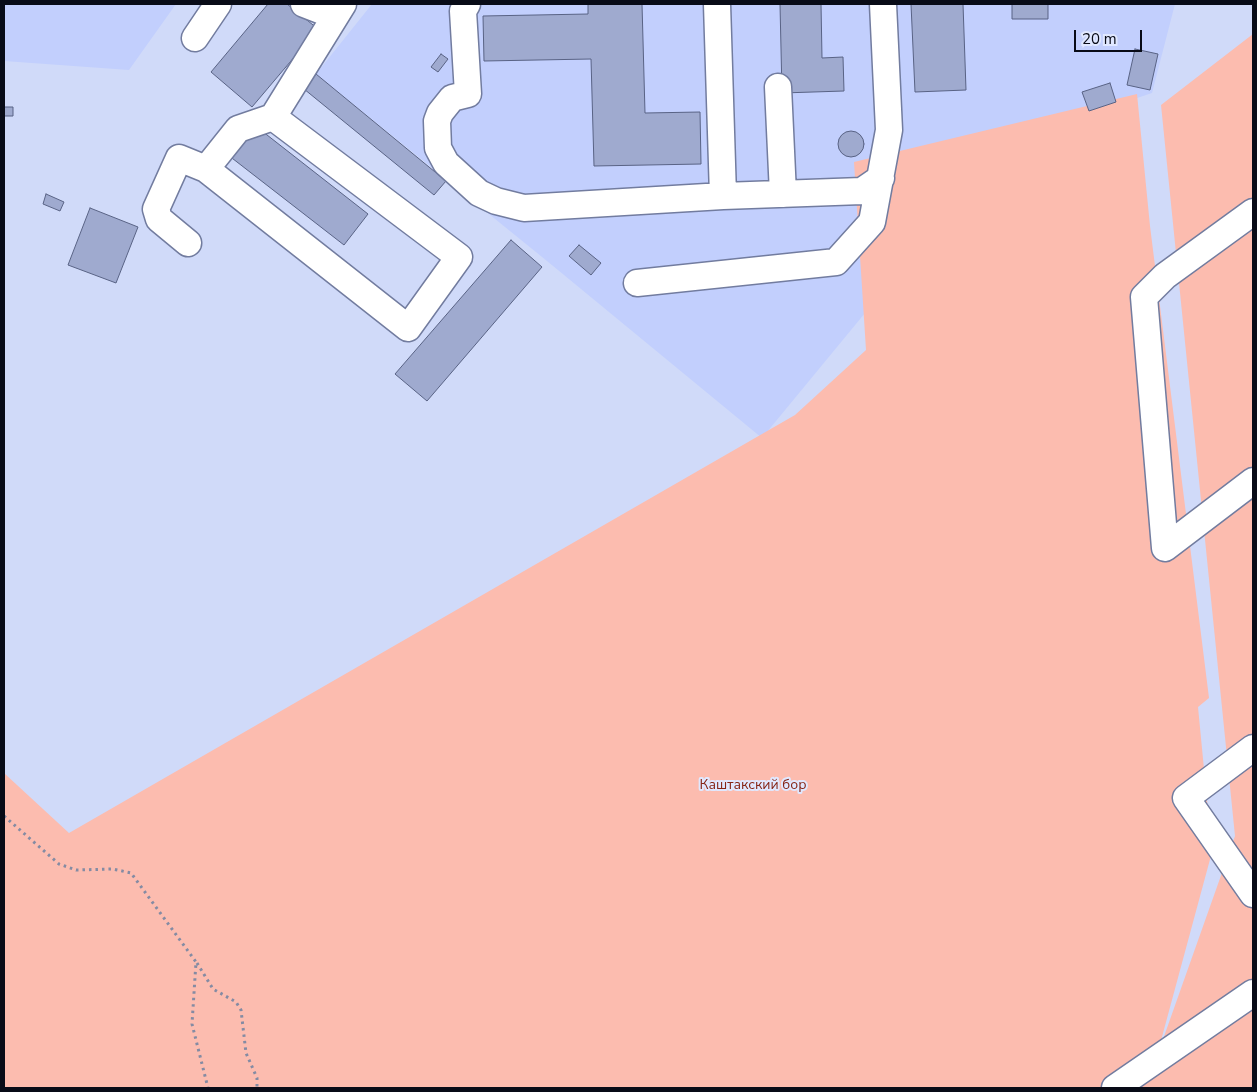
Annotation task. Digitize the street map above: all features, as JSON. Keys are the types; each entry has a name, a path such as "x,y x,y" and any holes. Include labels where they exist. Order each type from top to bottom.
{"lane":[{"path":"195,38 218,4"},
{"path":"206,169 238,129 272,117 339,10 304,4"},
{"path":"467,4 463,11 468,94 452,98 440,113 437,121 438,148 446,163 479,193 496,201 524,208 723,196 862,191 882,178"},
{"path":"717,4 723,196"},
{"path":"638,283 836,262 872,222 890,130 883,4"},
{"path":"778,87 782,194"},
{"path":"188,243 159,219 156,210 179,158 206,169 408,328 459,257 272,117"},
{"path":"1253,212 1164,276 1144,297 1165,548 1253,481"},
{"path":"1253,748 1186,798 1253,894"},
{"path":"1115,1088 1253,993"}],"path":[{"path":"4,816 59,864 76,870 112,869 131,873 196,962 213,989 236,1002 242,1010 246,1053 257,1078 257,1088"},
{"path":"196,962 192,1024 208,1088"}],"shaded area":[{"path":"4,4 176,4 129,70 4,61"},
{"path":"372,4 1175,4 1152,93 1006,142 762,438 316,74"}],"green space":[{"name":"Каштакский бор","path":"1253,34 1253,1088 4,1088 4,773 69,833 795,415 866,350 854,162 1137,94 1150,226 1209,698 1198,707 1212,852 1156,1059 1235,836 1161,105"}],"building":[{"path":"268,4 287,4 318,29 252,107 211,72"},
{"path":"588,4 642,4 645,113 700,112 701,164 594,166 591,59 484,61 483,16 588,14"},
{"path":"780,4 821,4 822,58 843,57 844,91 782,93"},
{"path":"911,4 963,4 966,90 915,92"},
{"path":"1012,4 1048,4 1048,19 1012,19"},
{"path":"1135,49 1158,54 1150,90 1127,85"},
{"path":"441,54 448,59 438,72 431,67"},
{"path":"316,74 446,181 434,195 304,89"},
{"path":"1110,83 1116,102 1089,111 1082,92"},
{"path":"4,107 13,107 13,116 4,116"},
{"path":"253,124 368,214 344,245 228,155"},
{"path":"851,131 860,135 864,144 860,153 851,157 842,153 838,144 842,135"},
{"path":"46,194 64,202 60,211 43,204"},
{"path":"90,208 138,227 116,283 68,265"},
{"path":"511,240 542,267 427,401 395,374"},
{"path":"579,245 601,263 591,275 569,256"}]}
